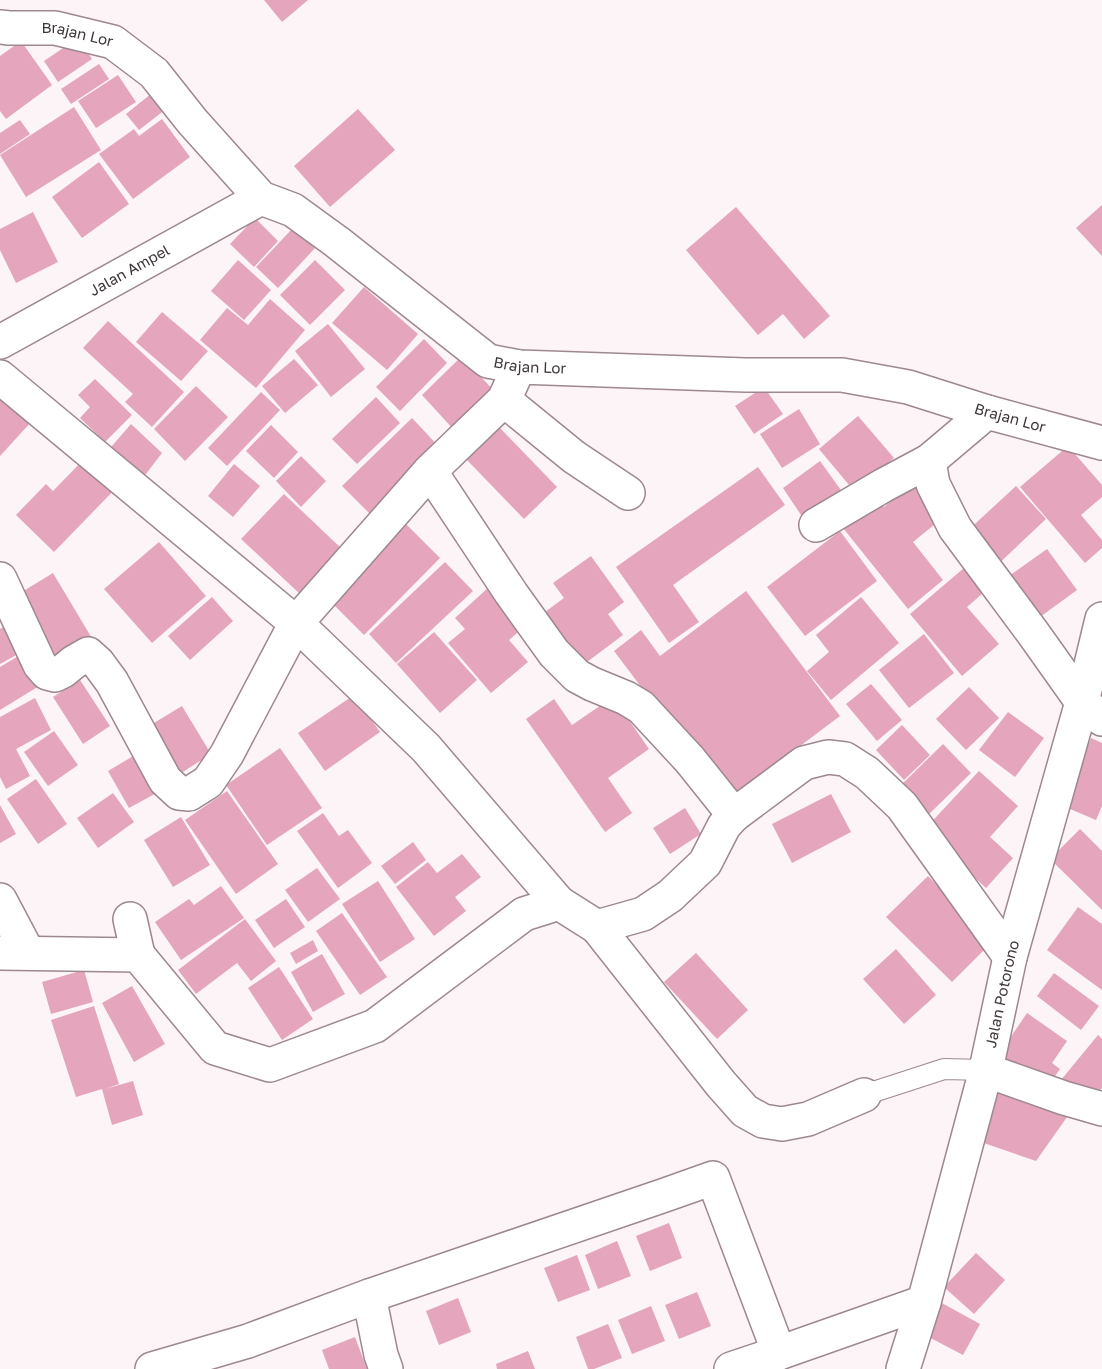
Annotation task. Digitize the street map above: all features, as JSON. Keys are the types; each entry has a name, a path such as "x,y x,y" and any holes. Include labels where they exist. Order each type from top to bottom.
{"street":[{"name":"Brajan Lor","path":"0,27 56,28 113,42 154,73 192,121 261,198 293,210 488,361 519,367 745,375 842,375 908,387 987,412 1102,443"},
{"name":"Jalan Ampel","path":"0,342 261,198"},
{"path":"0,579 40,665 47,673 55,675 88,654 112,682 165,780 179,794 189,794 208,782 227,754 296,623 430,471 504,400 519,367"},
{"path":"0,377 296,623 426,748 559,903 597,927 745,1111 764,1121 782,1124 808,1119 864,1095"},
{"path":"504,400 574,457 628,493"},
{"path":"816,525 929,461 987,412"},
{"path":"929,461 933,484 955,528 1092,711"},
{"path":"430,471 554,653 577,676 626,698 641,708 690,760 734,815"},
{"name":"Jalan Potorono","path":"903,1369 924,1302 985,1070 1010,957 1092,711 1102,619"},
{"path":"597,927 643,914 670,896 705,863 724,826 734,815 804,763 828,757 845,759 867,773 902,806 1010,957"},
{"path":"0,900 14,953 138,955"},
{"path":"130,919 138,955 215,1048 270,1065 375,1026 524,914 559,903"},
{"path":"985,1070 1102,1109"},
{"path":"152,1369 248,1341 369,1296 713,1178 779,1353"},
{"path":"369,1296 386,1369"},
{"path":"731,1369 924,1302"}],"lane":[{"path":"864,1095 944,1069 985,1070"}],"building":[{"path":"264,0 308,0 282,22"},
{"path":"78,38 92,59 58,82 44,61"},
{"path":"21,41 52,85 6,119 0,111 0,56"},
{"path":"99,64 109,79 71,104 61,89"},
{"path":"118,75 136,102 96,128 78,101"},
{"path":"162,85 175,102 139,130 126,114"},
{"path":"74,107 101,150 26,197 0,155"},
{"path":"358,109 395,150 330,207 294,166"},
{"path":"162,119 190,157 133,199 99,154 134,129 139,136"},
{"path":"20,120 30,134 0,154 0,133"},
{"path":"99,162 129,204 82,238 52,197"},
{"path":"1102,205 1102,256 1076,228"},
{"path":"736,207 830,316 804,339 783,314 758,335 686,250"},
{"path":"33,212 58,262 16,283 0,250 0,229"},
{"path":"255,218 278,241 254,267 230,244"},
{"path":"293,228 315,248 278,288 256,267"},
{"path":"238,260 271,290 244,320 211,291"},
{"path":"315,260 345,290 310,325 280,295"},
{"path":"364,287 418,334 387,370 332,323"},
{"path":"270,299 305,330 256,388 200,340 227,308 248,325"},
{"path":"162,312 208,351 181,381 136,342"},
{"path":"108,321 184,392 152,427 125,402 133,394 83,348"},
{"path":"328,324 365,369 331,397 295,351"},
{"path":"424,339 447,363 400,411 376,387"},
{"path":"462,356 495,392 454,430 422,395"},
{"path":"294,359 318,385 285,413 262,386"},
{"path":"95,379 132,415 105,442 80,418 90,407 78,395"},
{"path":"196,386 228,417 185,461 154,429"},
{"path":"764,387 783,414 754,434 735,406"},
{"path":"0,391 32,421 0,456"},
{"path":"261,392 280,410 227,466 208,448"},
{"path":"376,397 400,423 357,464 332,439"},
{"path":"799,409 820,444 782,468 760,434"},
{"path":"858,416 894,458 854,491 819,449"},
{"path":"412,418 441,449 372,516 342,486"},
{"path":"131,424 162,453 139,483 105,454"},
{"path":"271,425 298,452 274,478 246,451"},
{"path":"500,428 557,487 524,519 467,460"},
{"path":"1068,446 1102,485 1102,497 1081,515 1102,540 1102,548 1085,563 1020,487"},
{"path":"90,453 121,483 54,552 16,515 46,484 53,491"},
{"path":"301,456 326,481 301,507 276,481"},
{"path":"820,461 843,493 805,521 783,488"},
{"path":"234,464 260,486 233,517 208,496"},
{"path":"758,467 785,505 673,585 699,622 669,643 616,567"},
{"path":"916,480 945,516 913,542 943,580 908,609 843,528 878,500 884,507"},
{"path":"1016,486 1046,519 994,568 964,534"},
{"path":"284,494 342,549 300,594 241,539"},
{"path":"401,519 440,558 364,635 325,596"},
{"path":"840,531 877,581 805,636 767,587"},
{"path":"159,542 206,596 152,643 104,589"},
{"path":"1047,549 1077,590 1040,617 1009,576"},
{"path":"591,556 624,602 608,614 623,635 583,665 545,612 564,598 553,583"},
{"path":"445,562 473,591 396,663 369,634"},
{"path":"971,562 991,586 967,607 999,644 962,676 910,614"},
{"path":"53,573 93,640 51,665 12,598"},
{"path":"489,587 524,627 509,640 528,662 491,693 448,643 465,629 455,618"},
{"path":"746,591 840,716 727,801 614,651 641,630 660,656"},
{"path":"212,597 233,621 190,660 168,636"},
{"path":"861,597 899,643 831,700 807,671 829,652 816,635"},
{"path":"7,625 22,652 0,664 0,629"},
{"path":"434,632 477,680 440,713 397,664"},
{"path":"924,634 954,673 909,708 879,670"},
{"path":"25,652 44,683 0,710 0,667"},
{"path":"80,680 110,726 83,744 53,697"},
{"path":"871,684 902,720 877,741 846,704"},
{"path":"969,687 999,718 966,750 936,719"},
{"path":"354,695 380,732 325,771 298,733"},
{"path":"613,697 649,749 608,778 632,813 605,832 526,719 554,699 572,725"},
{"path":"35,698 51,730 16,749 30,776 6,789 0,777 0,717"},
{"path":"182,706 211,754 178,775 149,726"},
{"path":"1008,712 1044,738 1015,777 979,750"},
{"path":"902,725 930,755 904,780 876,750"},
{"path":"54,731 78,765 48,786 24,752"},
{"path":"1091,738 1102,743 1102,806 1096,820 1063,806"},
{"path":"943,744 971,773 927,816 899,787"},
{"path":"280,748 322,808 267,845 226,785"},
{"path":"140,752 162,790 129,808 108,771"},
{"path":"979,771 1018,806 990,837 1013,858 986,888 924,830"},
{"path":"36,779 67,824 38,844 7,799"},
{"path":"227,791 278,864 236,894 185,820"},
{"path":"113,793 134,822 98,848 77,818"},
{"path":"831,794 851,832 792,863 772,824"},
{"path":"0,805 16,834 0,843"},
{"path":"685,808 701,834 670,854 653,828"},
{"path":"323,813 339,836 348,830 372,863 338,888 297,831"},
{"path":"181,817 210,865 173,887 144,840"},
{"path":"1080,829 1102,851 1102,910 1050,859"},
{"path":"413,842 426,860 395,884 381,866"},
{"path":"462,854 481,877 455,897 466,911 434,936 396,887 428,862 437,873"},
{"path":"317,868 340,899 308,922 285,890"},
{"path":"928,876 993,941 952,982 886,917"},
{"path":"378,881 415,939 380,962 342,904"},
{"path":"221,886 244,918 181,960 155,922 189,899 194,905"},
{"path":"286,899 305,927 274,948 255,920"},
{"path":"1078,907 1102,924 1102,990 1047,950"},
{"path":"342,913 387,977 360,995 316,931"},
{"path":"245,919 276,961 251,981 237,963 196,994 178,970"},
{"path":"313,940 318,951 296,964 290,953"},
{"path":"896,949 936,995 904,1024 863,979"},
{"path":"696,953 748,1010 717,1039 664,982"},
{"path":"322,954 345,994 313,1012 291,972"},
{"path":"279,967 313,1019 282,1040 248,988"},
{"path":"84,970 93,1002 51,1014 42,982"},
{"path":"1054,973 1099,1006 1081,1030 1037,996"},
{"path":"132,986 165,1044 134,1062 102,1003"},
{"path":"94,1006 119,1084 105,1089 133,1081 143,1115 112,1125 102,1089 76,1097 51,1020"},
{"path":"1027,1013 1067,1041 1052,1063 1060,1069 1046,1089 998,1056"},
{"path":"1098,1035 1102,1039 1102,1088 1089,1103 1061,1080"},
{"path":"989,1085 1072,1110 1036,1161 972,1139"},
{"path":"669,1223 682,1258 650,1271 636,1236"},
{"path":"617,1241 631,1276 598,1289 585,1255"},
{"path":"976,1253 1005,1280 974,1314 944,1287"},
{"path":"577,1255 590,1290 558,1302 544,1268"},
{"path":"697,1292 711,1326 679,1339 665,1305"},
{"path":"458,1298 471,1332 439,1345 426,1311"},
{"path":"940,1302 980,1324 963,1355 923,1334"},
{"path":"651,1306 665,1341 632,1354 618,1320"},
{"path":"608,1324 622,1358 594,1369 588,1369 576,1337"},
{"path":"355,1337 367,1369 329,1369 322,1350"},
{"path":"528,1351 535,1369 497,1369 496,1364"}]}
